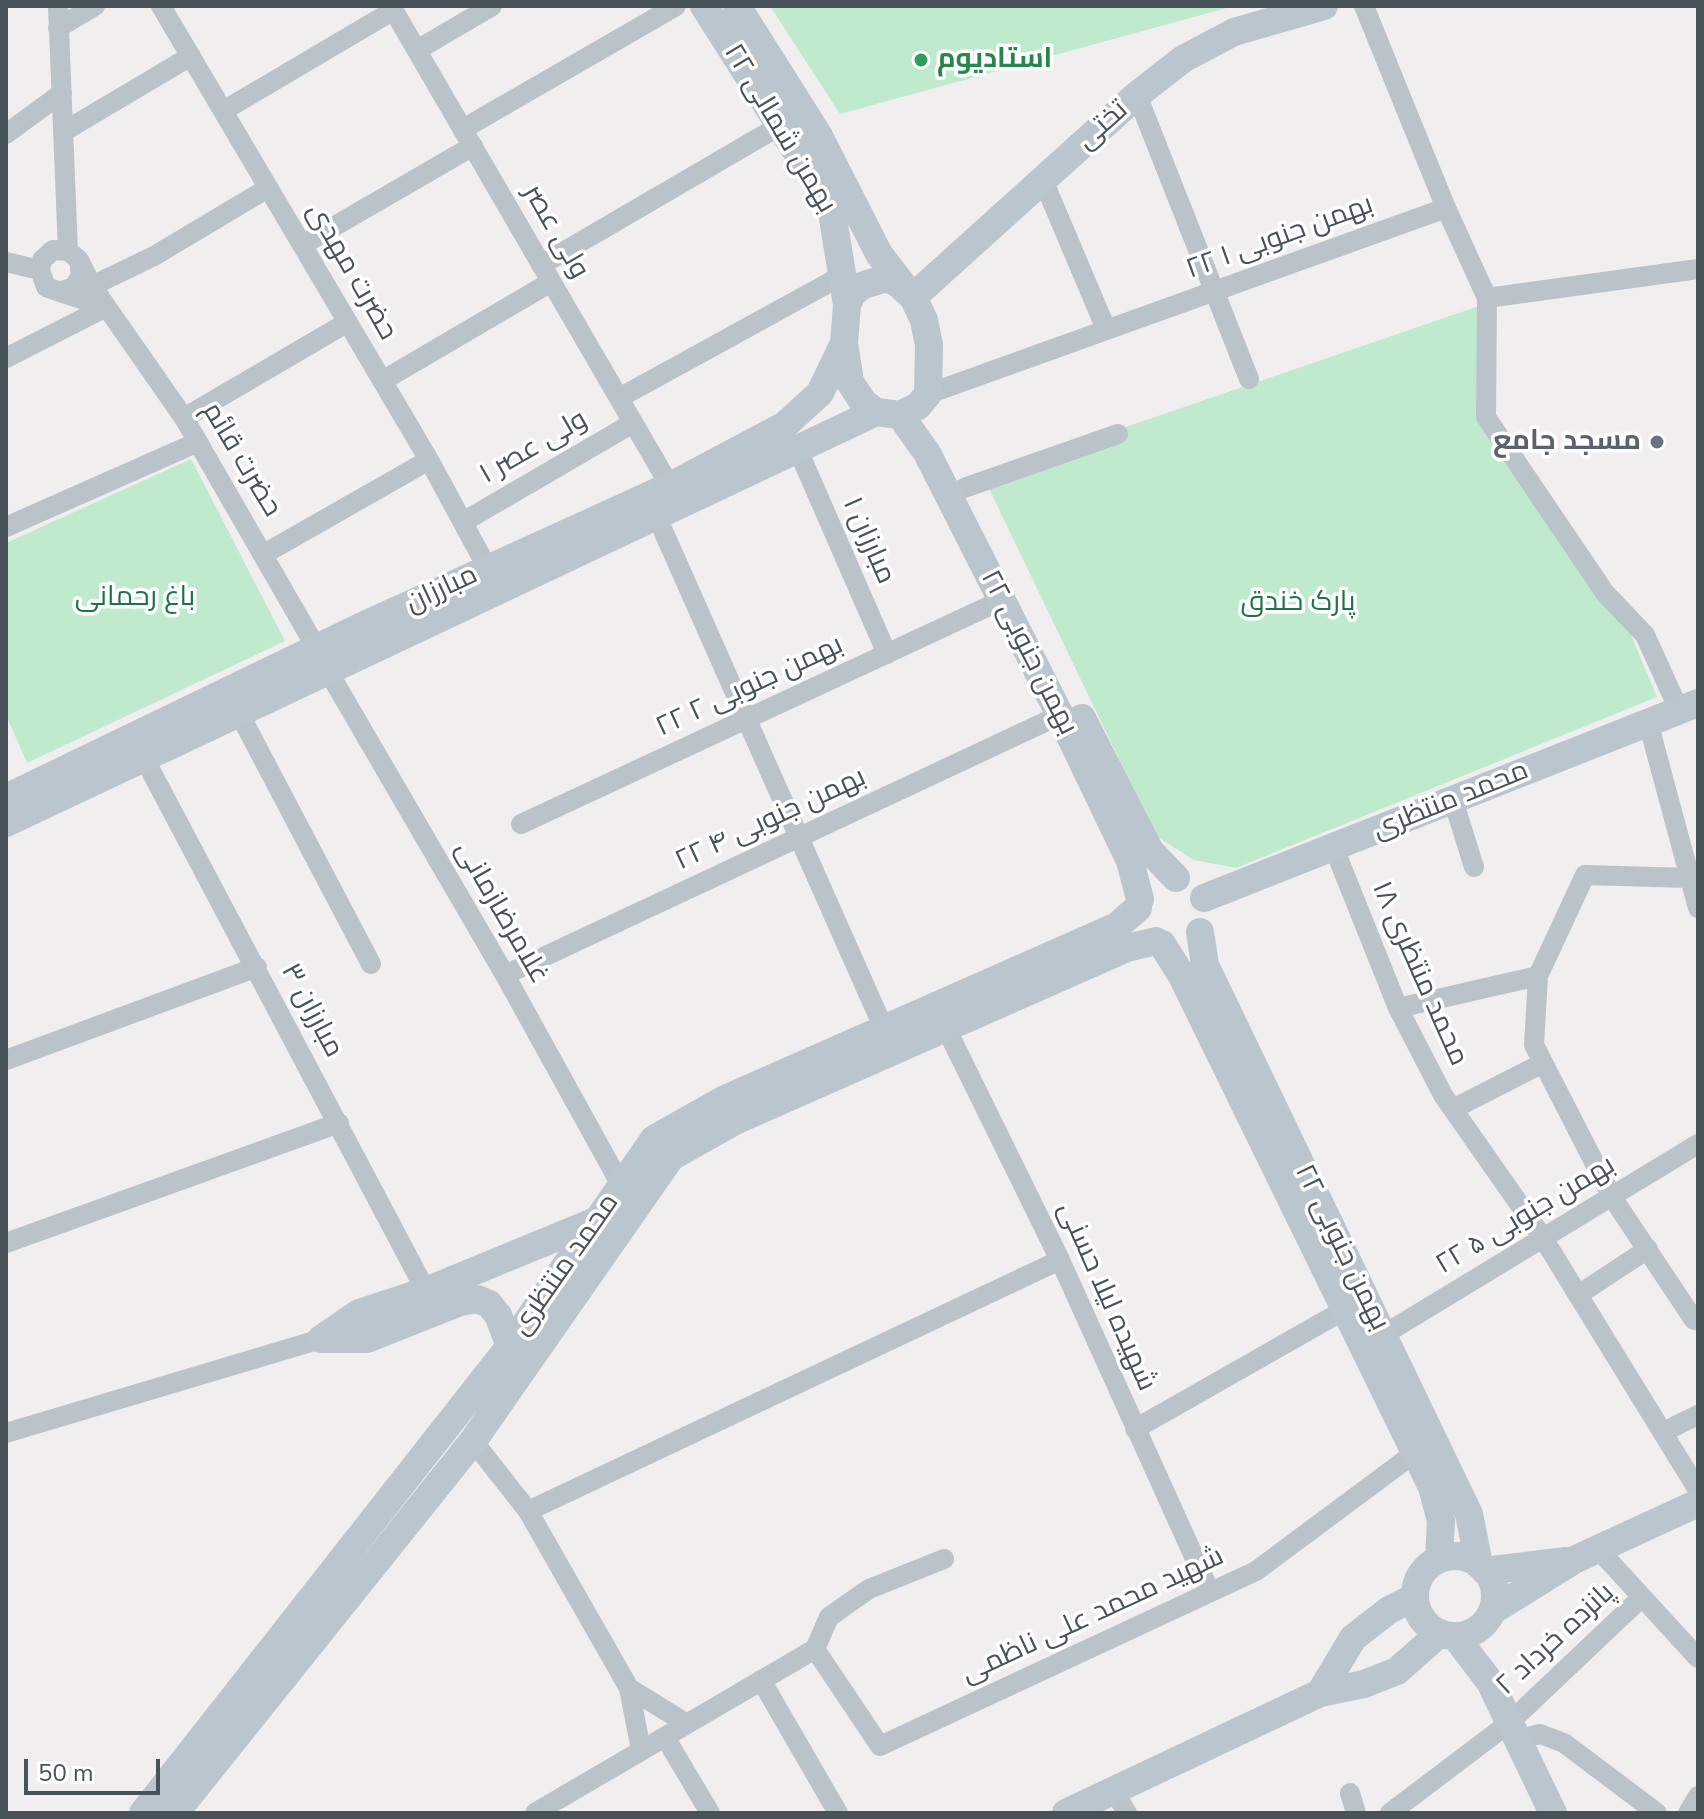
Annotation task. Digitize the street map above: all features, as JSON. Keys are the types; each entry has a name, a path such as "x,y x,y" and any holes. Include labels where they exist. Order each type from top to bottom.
{"street":[{"path":"43,6 58,28"},
{"path":"58,6 63,132 74,256 81,275 74,287 60,292"},
{"path":"58,28 95,6"},
{"name":"حضرت مهدی","path":"161,6 429,460 488,569"},
{"path":"417,50 492,6"},
{"path":"302,245 576,64 676,6"},
{"name":"۲۲ بهمن شمالی","path":"704,6 831,206 847,305"},
{"name":"۲۲ بهمن شمالی","path":"737,6 819,136 879,254 909,292"},
{"name":"تختی","path":"909,292 1183,59 1234,32 1324,6"},
{"path":"1364,6 1446,208 1487,298 1486,417 1605,593 1645,635 1689,707"},
{"path":"223,111 392,8"},
{"name":"ولی عصر","path":"392,8 670,486"},
{"path":"63,132 191,56"},
{"path":"6,134 62,93"},
{"path":"1137,95 1217,290 1249,379"},
{"path":"382,381 661,195 781,125"},
{"path":"1043,180 1106,329"},
{"path":"92,286 154,256 268,188"},
{"name":"۲۲ بهمن جنوبی ۱","path":"905,406 1106,329 1446,208"},
{"path":"74,256 53,250 42,260 40,270 46,287 106,307"},
{"name":"حضرت قائم","path":"74,256 184,418 322,660"},
{"path":"6,262 40,270"},
{"path":"1487,298 1698,269"},
{"path":"619,398 843,275"},
{"path":"871,281 895,281 909,292 924,320 929,345 905,406 863,402 850,382 844,343 847,305 852,294 871,281"},
{"path":"6,358 106,307"},
{"path":"184,418 348,322"},
{"name":"مبارزان","path":"6,823 239,713 322,660 488,569 670,486 785,425 820,393 844,343"},
{"name":"مبارزان","path":"6,798 657,517 798,450 905,406"},
{"name":"۲۲ بهمن جنوبی","path":"905,406 964,488 1150,851 1176,878"},
{"name":"۲۲ بهمن جنوبی","path":"905,406 1130,861 1139,904"},
{"name":"ولی عصر ۱","path":"463,522 633,423"},
{"path":"964,488 1118,434"},
{"path":"6,527 198,442"},
{"name":"مبارزان ۱","path":"798,450 887,654"},
{"path":"264,554 429,460"},
{"path":"657,517 884,1029"},
{"name":"۲۲ بهمن جنوبی ۲","path":"521,824 1002,600"},
{"name":"غلامرضازمانی","path":"322,660 505,975 621,1185"},
{"name":"محمد منتظری","path":"1204,898 1689,707"},
{"path":"239,713 371,964"},
{"name":"۲۲ بهمن جنوبی ۴","path":"505,975 1060,715"},
{"path":"1648,722 1698,908"},
{"name":"مبارزان ۳","path":"144,758 426,1291"},
{"path":"1453,800 1474,867"},
{"name":"محمد منتظری ۱۸","path":"1334,848 1398,1008 1453,1109 1543,1238 1698,1490"},
{"path":"1689,878 1585,875 1538,976 1534,1045 1612,1197 1694,1320"},
{"path":"1176,878 1192,884 1204,898 1206,915 1200,932 1177,945 1159,943 1141,926 1139,904 1158,881 1176,878"},
{"name":"محمد منتظری","path":"143,1813 510,1346 654,1139 676,1124 1117,926 1139,904"},
{"name":"۲۲ بهمن جنوبی","path":"1200,932 1205,965 1346,1309 1432,1487 1441,1521 1439,1559"},
{"name":"۲۲ بهمن جنوبی","path":"1159,943 1182,976 1383,1335 1469,1514 1482,1568"},
{"name":"محمد منتظری","path":"175,1813 473,1441 671,1157 735,1121 1127,948 1159,943"},
{"path":"6,1060 257,967"},
{"path":"1398,1008 1538,976"},
{"name":"شهیده لیلا حسنی","path":"946,1028 1060,1260 1210,1592"},
{"path":"1453,1109 1543,1063"},
{"path":"6,1243 339,1123"},
{"name":"۲۲ بهمن جنوبی ۵","path":"1383,1335 1698,1144"},
{"path":"321,1339 359,1313 426,1291 596,1221"},
{"path":"1578,1295 1648,1249"},
{"path":"528,1511 1060,1260"},
{"path":"6,1433 321,1339 367,1339 460,1302 477,1299 489,1304 498,1315 510,1346"},
{"path":"1135,1429 1346,1309"},
{"path":"1663,1432 1698,1415"},
{"path":"473,1441 528,1511 629,1688 641,1750"},
{"name":"شهید محمد علی ناظمی","path":"815,1649 880,1746 1256,1571 1416,1452"},
{"path":"1066,1813 1120,1802 1320,1693 1364,1684 1397,1671 1448,1635 1470,1633 1586,1554 1698,1503"},
{"path":"346,1554 373,1568"},
{"path":"1553,1813 1490,1682 1448,1635 1427,1625 1418,1612 1415,1597 1417,1581 1426,1568 1439,1559 1454,1556 1482,1568 1586,1554 1642,1597 1698,1658"},
{"path":"535,1813 562,1806 641,1750 815,1649 829,1617 869,1589 944,1559"},
{"path":"1482,1568 1495,1596 1488,1618 1490,1682"},
{"path":"1320,1693 1353,1638 1389,1610 1415,1597"},
{"name":"پانزده خرداد ۲","path":"1390,1813 1513,1731 1642,1597"},
{"path":"761,1680 838,1813"},
{"path":"629,1688 687,1724"},
{"path":"1513,1731 1540,1734 1564,1743 1657,1813"},
{"path":"665,1737 710,1813"},
{"path":"1688,1813 1698,1796"}],"green space":[{"name":"استادیوم","path":"770,6 1234,6 840,114"},
{"name":"پارک خندق","path":"1485,304 1478,422 1629,630 1657,697 1236,868 1194,860 1156,836 983,476"},
{"name":"باغ رحمانی","path":"191,459 285,641 27,763 6,715 6,543"}],"place":[{"name":"استادیوم","path":"921,60"},
{"name":"مسجد جامع","path":"1657,442"}]}
